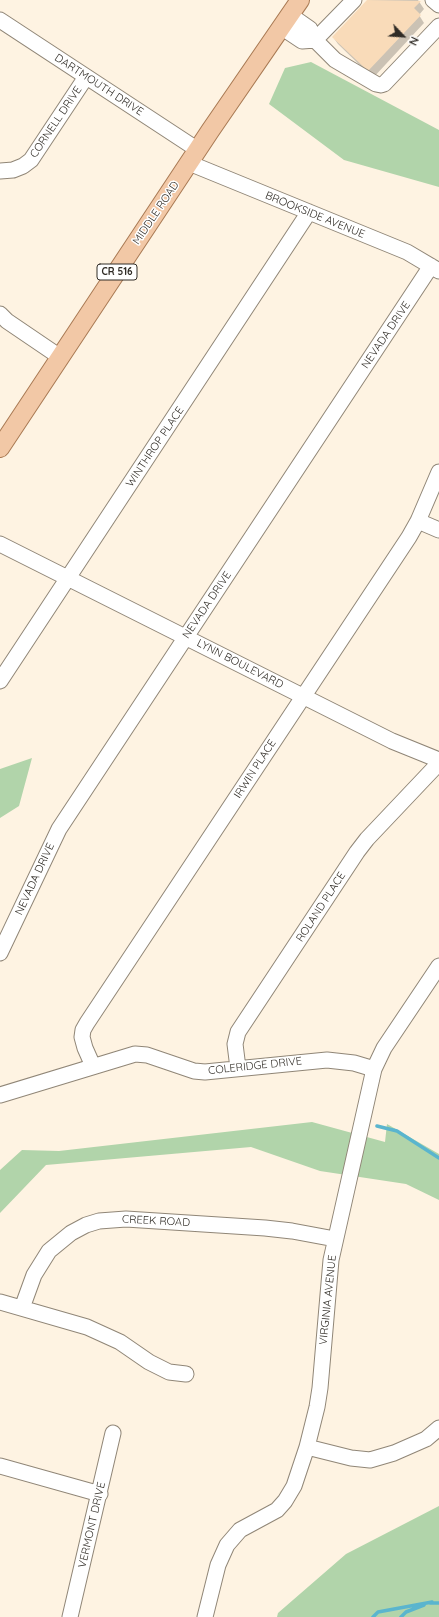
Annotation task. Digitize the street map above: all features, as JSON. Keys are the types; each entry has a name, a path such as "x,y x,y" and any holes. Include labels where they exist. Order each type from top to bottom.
{"main road":[{"name":"MIDDLE ROAD","path":"0,448 300,0"}],"street":[{"path":"315,40 354,0"},
{"path":"433,0 439,5"},
{"name":"DARTMOUTH DRIVE","path":"0,20 86,77 194,157"},
{"path":"285,21 310,29 315,40 323,50 340,64 376,84 381,85 384,84 439,26"},
{"name":"CORNELL DRIVE","path":"0,170 13,170 23,166 31,160 86,77"},
{"name":"BROOKSIDE AVENUE","path":"194,157 310,212 407,252 435,269"},
{"name":"WINTHROP PLACE","path":"0,681 310,212"},
{"name":"NEVADA DRIVE","path":"0,953 59,829 186,637 435,269"},
{"path":"0,314 7,321 60,357"},
{"name":"IRWIN PLACE","path":"93,1066 84,1048 82,1037 83,1030 87,1023 418,521 439,472"},
{"path":"418,521 439,530"},
{"name":"LYNN BOULEVARD","path":"0,544 392,740 439,761"},
{"name":"ROLAND PLACE","path":"238,1068 235,1044 242,1026 367,839 439,761"},
{"name":"VIRGINIA AVENUE","path":"205,1617 218,1564 227,1545 240,1530 277,1510 285,1501 294,1486 307,1447 320,1388 329,1272 335,1239 374,1069 384,1048 439,966"},
{"name":"COLERIDGE DRIVE","path":"0,1095 135,1054 147,1055 199,1072 213,1072 238,1068 327,1060 354,1063 374,1069"},
{"name":"CREEK ROAD","path":"22,1308 34,1275 49,1251 71,1233 86,1225 99,1221 126,1219 265,1228 292,1231 335,1239"},
{"path":"0,1302 87,1327 120,1342 149,1362 169,1372 186,1374"},
{"path":"307,1447 350,1458 370,1460 401,1450 426,1438 439,1428"},
{"name":"VERMONT DRIVE","path":"70,1617 100,1494 113,1433"},
{"path":"0,1466 100,1494"}],"green space":[{"path":"311,62 439,130 439,187 344,160 269,104 285,68"},
{"path":"32,758 19,806 0,818 0,769"},
{"path":"312,1122 385,1142 387,1124 439,1154 439,1200 406,1184 320,1171 251,1147 46,1165 0,1213 0,1170 22,1150 59,1151"},
{"path":"439,1506 439,1617 277,1617 278,1613 346,1554"}],"building":[{"path":"367,0 421,1 414,8 421,15 368,71 332,37"}],"waterway":[{"path":"377,1126 397,1131 439,1158"},
{"path":"373,1617 378,1612 432,1602"},
{"path":"430,1603 439,1603"},
{"path":"401,1617 406,1612 424,1605"}]}
